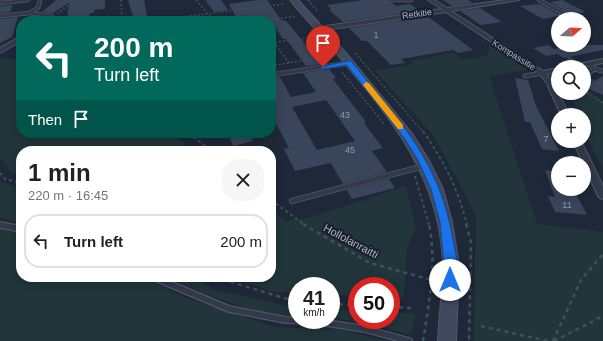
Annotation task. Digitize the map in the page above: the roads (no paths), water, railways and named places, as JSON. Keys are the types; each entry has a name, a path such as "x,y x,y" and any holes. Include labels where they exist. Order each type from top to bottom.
{"main road":[{"path":"290,5 409,138 436,189 445,222 451,265 447,341"}],"street":[{"name":"Kompassitie","path":"430,0 542,73 550,84 562,108"},
{"name":"Retkitie","path":"314,32 516,0"},
{"path":"0,51 16,41"},
{"path":"592,66 603,61"},
{"path":"542,73 551,71"},
{"path":"580,148 603,196"}],"lane":[{"path":"0,3 28,0"},
{"path":"30,13 38,8 42,0 40,0"},
{"path":"393,0 411,0"},
{"path":"539,0 561,12"},
{"path":"401,1 404,4"},
{"path":"0,16 30,13 52,16"},
{"path":"276,74 342,64"},
{"path":"592,66 603,71"},
{"path":"525,76 542,73"},
{"path":"292,201 425,166"},
{"path":"0,225 16,228"},
{"path":"165,282 229,309 286,320 314,321 365,329 409,341"}]}
